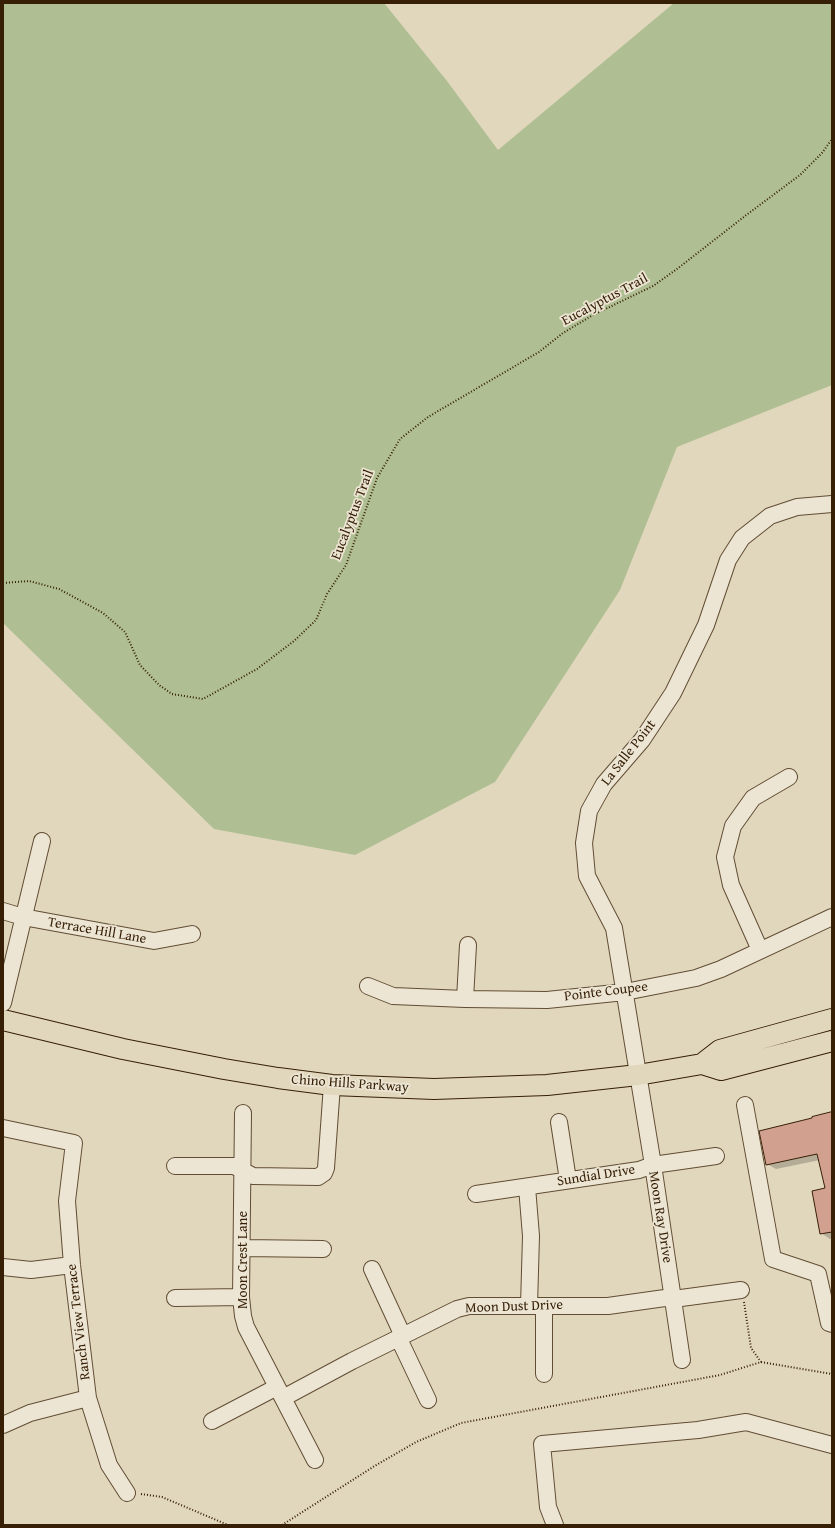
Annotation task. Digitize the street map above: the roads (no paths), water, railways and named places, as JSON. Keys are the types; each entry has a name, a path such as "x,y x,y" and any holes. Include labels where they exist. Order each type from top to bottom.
{"main road":[{"name":"Chino Hills Parkway","path":"702,1064 720,1050 832,1019"},
{"name":"Chino Hills Parkway","path":"3,1020 174,1060 270,1077 332,1085 434,1089 520,1087 638,1074 702,1064 721,1070 832,1041"}],"street":[{"name":"La Salle Point","path":"638,1074 614,928 587,876 584,843 589,811 604,784 642,740 673,693 706,624 728,560 742,538 770,516 798,507 832,504"},
{"path":"760,950 731,885 725,857 733,826 753,798 789,778"},
{"path":"3,1003 42,841"},
{"name":"Terrace Hill Lane","path":"3,912 154,941 192,934"},
{"name":"Pointe Coupee","path":"368,986 393,996 547,1000 625,992 696,978 721,969 832,917"},
{"path":"465,998 468,945"},
{"name":"Moon Ray Drive","path":"638,1074 682,1360"},
{"path":"175,1166 234,1166 253,1176 318,1177 324,1174 326,1168 332,1085"},
{"path":"745,1105 773,1260 818,1274 828,1322 832,1324"},
{"name":"Moon Crest Lane","path":"243,1113 243,1248 241,1297 243,1316 246,1327 315,1460"},
{"path":"559,1122 568,1180"},
{"name":"Ranch View Terrace","path":"3,1128 74,1143 67,1201 72,1265 88,1398 109,1465 127,1493"},
{"name":"Sundial Drive","path":"476,1194 639,1170 653,1165 716,1156"},
{"path":"527,1187 536,1306 544,1374"},
{"path":"243,1248 323,1249"},
{"path":"3,1267 31,1270 72,1265"},
{"path":"372,1269 428,1400"},
{"name":"Moon Dust Drive","path":"212,1421 352,1361 456,1309 469,1306 608,1306 672,1297 681,1298 741,1290"},
{"path":"175,1298 241,1297"},
{"path":"3,1425 30,1413 88,1398"},
{"path":"555,1525 548,1507 542,1444 698,1430 746,1422 832,1445"}]}
